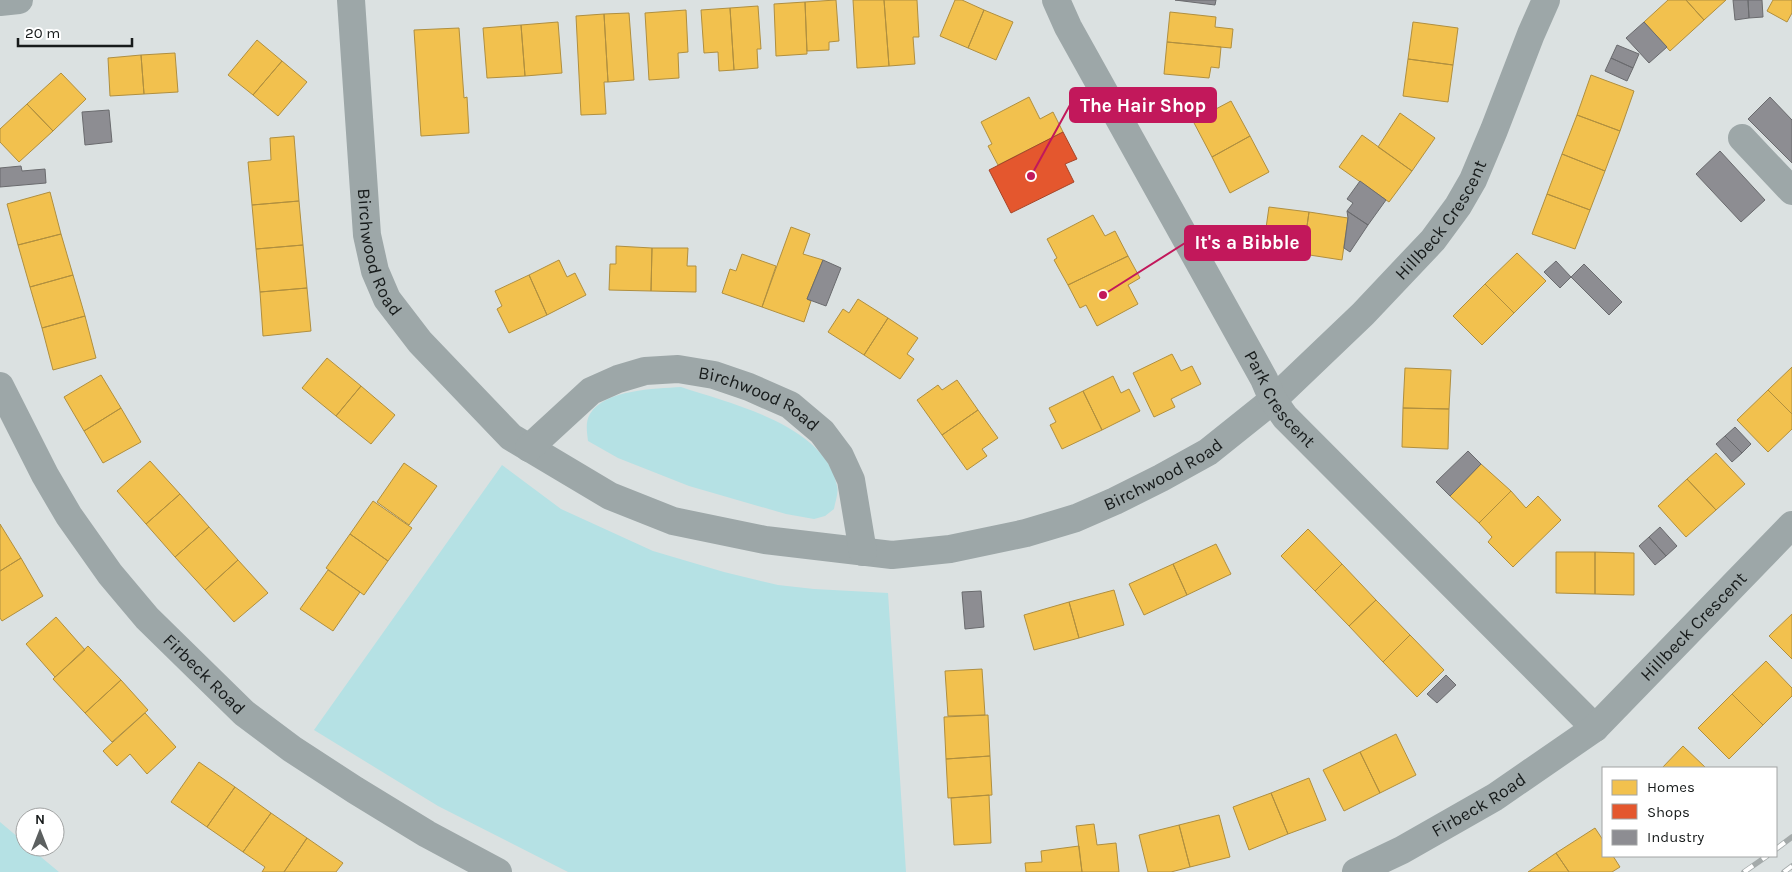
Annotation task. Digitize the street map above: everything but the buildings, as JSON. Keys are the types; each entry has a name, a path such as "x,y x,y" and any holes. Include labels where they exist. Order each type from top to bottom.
{"street":[{"path":"0,2 19,0"},
{"name":"Birchwood Road","path":"351,0 368,235 376,271 387,299 420,342 511,438 610,496 673,521 765,540 892,555 950,549 1026,533 1076,518 1122,497 1208,452 1274,400"},
{"name":"Park Crescent","path":"1056,0 1068,27 1285,417 1595,728"},
{"name":"Hillbeck Crescent","path":"1274,400 1363,314 1433,240 1458,206 1473,180 1546,0"},
{"path":"1742,138 1792,191"},
{"name":"Birchwood Road","path":"529,448 591,391 618,379 645,371 678,369 714,375 749,387 790,405 822,432 840,456 851,480 863,552"},
{"name":"Firbeck Road","path":"0,386 45,475 69,516 110,574 147,618 244,713 292,749 426,834 498,872"},
{"name":"Hillbeck Crescent","path":"1595,728 1792,525"},
{"name":"Firbeck Road","path":"1356,872 1402,850 1495,797 1595,728"}],"shaded area":[{"path":"681,387 725,401 774,420 796,432 815,447 829,465 837,486 834,509 825,516 814,519 786,514 689,486 618,458 588,441 588,417 597,406 607,400 631,392"},
{"path":"502,465 561,509 653,551 724,572 778,585 888,593 906,872 568,872 438,806 314,730"},
{"path":"0,822 15,835 15,857 41,857 59,872 0,872"}],"railway":[{"path":"1777,848 1792,837"},
{"path":"1744,872 1766,857"},
{"path":"1784,872 1792,866"}],"place":[{"name":"The Hair Shop","path":"1031,176"},
{"name":"It's a Bibble","path":"1103,295"}]}
